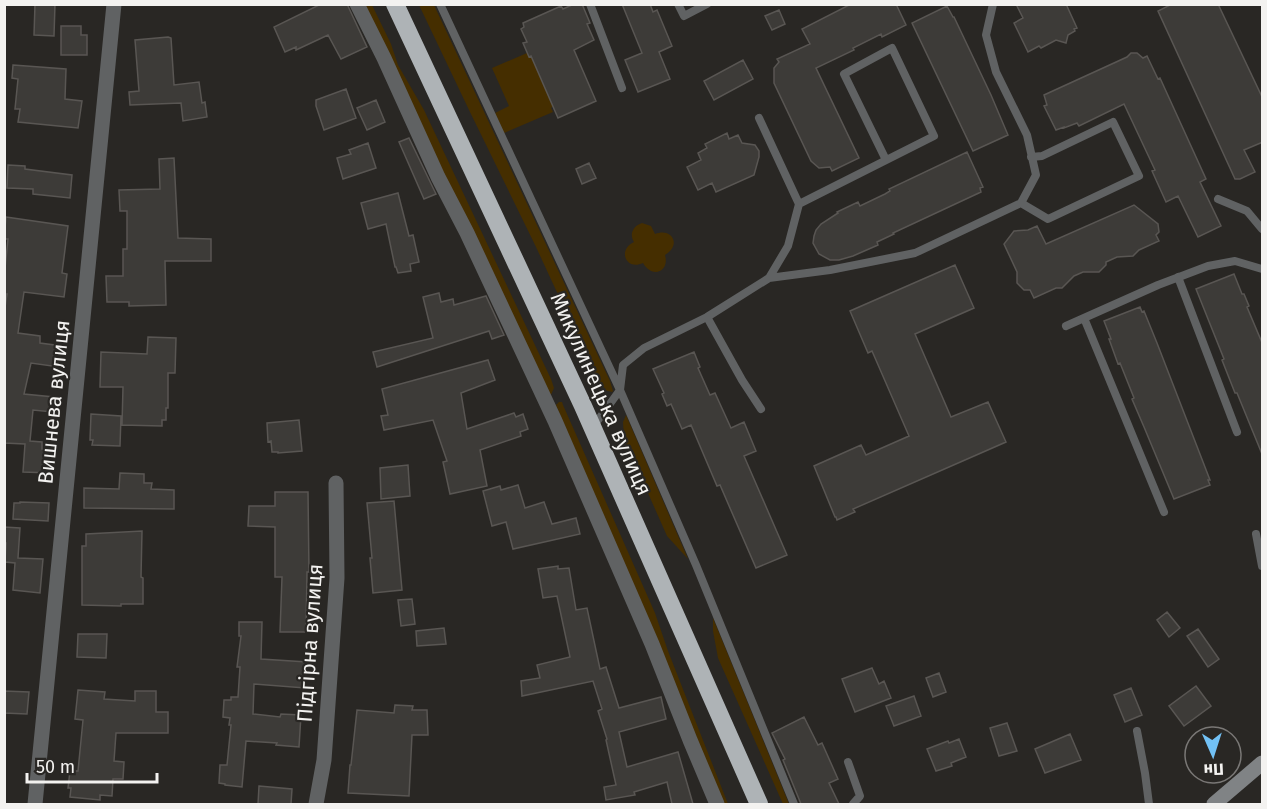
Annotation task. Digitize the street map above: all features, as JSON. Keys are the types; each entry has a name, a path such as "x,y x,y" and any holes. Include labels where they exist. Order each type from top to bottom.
{"highway":[{"name":"Микулинецька вулиця","path":"395,4 592,428 759,804"}],"street":[{"name":"Вишнева вулиця","path":"35,804 114,4"},
{"path":"357,4 555,421 652,644 717,804"},
{"name":"Підгірна вулиця","path":"316,804 324,759 337,578 336,483"},
{"path":"1214,804 1263,763"}],"lane":[{"path":"440,4 620,390 696,565 794,804"},
{"path":"590,4 622,88"},
{"path":"678,4 684,16 707,4"},
{"path":"592,428 620,390 623,365 644,348 707,317 769,278 831,270 915,254 1021,203 1036,175 1026,135 996,72 988,44 986,35 993,4"},
{"path":"800,204 934,136 892,48 843,74 886,160"},
{"path":"759,118 800,204 788,246 769,278"},
{"path":"1021,203 1048,219 1139,176 1113,122 1042,156 1031,157"},
{"path":"1218,199 1247,211 1263,229"},
{"path":"1066,326 1158,285 1208,266 1234,261 1263,269"},
{"path":"1178,277 1237,432"},
{"path":"707,317 761,409"},
{"path":"1084,318 1164,512"},
{"path":"1256,534 1263,566"},
{"path":"1137,731 1149,804"},
{"path":"848,762 860,796 853,804"}],"shaded area":[{"path":"364,5 372,5 391,44 398,65 424,110 551,379 554,388 550,397"},
{"path":"419,5 434,5 610,381 612,392 604,390 599,383"},
{"path":"527,53 529,56 534,55 553,106 551,108 553,112 504,133 495,113 509,106 492,68"},
{"path":"642,223 651,226 655,234 666,233 673,238 673,247 665,255 665,266 659,271 651,271 643,263 632,264 626,258 626,250 634,242 633,231"},
{"path":"562,402 655,613 728,804 723,804 556,405"},
{"path":"626,415 688,559 667,536 624,439 623,422"},
{"path":"713,618 789,804 783,804 718,658"}],"building":[{"path":"35,4 55,4 54,36 34,35"},
{"path":"321,4 347,4 367,47 341,59 328,35 296,50 296,47 285,52 274,27"},
{"path":"574,4 582,4 594,40 574,50 596,101 558,118 523,43 527,42 521,29 524,27 523,23 561,6 563,9"},
{"path":"622,4 650,4 653,12 657,10 672,46 659,52 670,79 638,92 625,60 642,53"},
{"path":"851,4 896,4 906,25 882,37 881,34 816,68 859,158 832,171 830,167 819,168 811,161 774,83 774,68 779,62 777,59 810,44 802,29"},
{"path":"1016,4 1066,4 1077,28 1068,35 1066,43 1056,40 1028,52 1014,23 1023,18"},
{"path":"1172,4 1218,4 1263,99 1263,142 1244,150 1255,172 1240,179 1235,179 1158,11"},
{"path":"947,6 1008,135 973,151 912,23"},
{"path":"779,10 785,24 772,30 765,16"},
{"path":"61,26 81,26 81,35 87,35 87,55 61,55"},
{"path":"171,38 174,85 199,82 207,117 183,121 181,103 130,105 129,92 139,91 135,40"},
{"path":"1131,53 1137,53 1143,58 1147,56 1158,79 1160,78 1206,179 1200,182 1221,226 1198,237 1178,196 1166,202 1152,171 1155,170 1124,104 1079,126 1077,123 1056,130 1044,106 1047,105 1044,95 1127,57"},
{"path":"743,60 753,79 714,100 704,81"},
{"path":"13,65 66,69 65,99 82,101 78,128 18,122 20,109 15,109 18,79 12,78"},
{"path":"346,89 356,118 324,130 316,100"},
{"path":"376,100 385,122 367,130 357,108"},
{"path":"727,133 729,139 738,135 742,143 755,145 759,151 754,175 716,192 712,183 698,190 687,167 701,160 698,153 707,148 705,144"},
{"path":"409,138 436,194 424,199 399,142"},
{"path":"368,143 376,168 343,179 337,158 351,154 349,150"},
{"path":"967,152 983,187 980,188 981,192 893,233 877,242 878,245 853,256 830,260 819,254 813,243 816,230 837,212 858,202 860,206 885,194 890,191 889,189"},
{"path":"174,158 178,238 211,239 211,261 165,261 166,305 129,306 129,302 107,302 106,276 123,276 123,249 127,249 127,211 120,211 119,190 160,189 159,159"},
{"path":"589,163 596,178 582,184 576,169"},
{"path":"8,165 72,175 70,198 33,194 33,189 7,188"},
{"path":"398,193 409,236 413,235 419,262 410,264 411,271 398,273 386,224 368,229 361,203"},
{"path":"1134,205 1158,224 1159,232 1156,235 1159,241 1139,250 1133,256 1117,257 1106,262 1099,272 1083,272 1074,276 1062,288 1056,288 1034,298 1030,290 1024,290 1017,283 1017,272 1004,244 1014,231 1028,230 1037,226 1046,244"},
{"path":"6,217 68,226 62,273 67,274 64,297 24,292 18,333 40,336 40,343 62,346 59,367 31,363 24,394 54,397 53,412 33,410 30,441 42,442 42,449 53,450 52,473 23,472 25,444 4,443 4,314 7,294 4,294 4,278 8,239 4,239"},
{"path":"955,265 974,308 915,334 951,417 988,402 1006,442 853,509 855,512 837,520 814,466 861,445 866,455 909,436 872,351 868,353 850,311"},
{"path":"1234,274 1263,345 1262,454 1237,393 1235,393 1196,289"},
{"path":"439,293 441,302 453,299 454,305 486,296 504,335 492,339 489,331 377,367 373,352 433,338 423,297"},
{"path":"1140,307 1142,312 1144,311 1157,343 1210,480 1208,480 1210,485 1174,499 1132,399 1134,398 1120,363 1118,364 1104,321"},
{"path":"148,337 176,338 175,373 168,373 166,420 162,420 162,426 122,425 123,387 100,387 101,352 147,354"},
{"path":"694,352 700,367 698,368 710,395 715,393 731,428 744,422 756,451 744,456 787,555 756,568 691,425 682,429 671,404 667,406 653,369"},
{"path":"488,360 495,380 461,393 467,429 514,413 516,417 523,414 528,429 520,432 521,436 480,450 487,486 450,494 443,462 447,461 433,420 384,430 381,416 388,415 382,389"},
{"path":"91,414 121,416 120,446 92,445 93,440 90,440"},
{"path":"299,420 302,451 272,452 271,441 268,442 267,423"},
{"path":"408,465 410,496 381,499 380,468"},
{"path":"120,473 144,474 144,483 152,483 151,489 174,490 174,509 84,508 84,488 119,489"},
{"path":"518,485 525,508 544,502 552,524 576,518 580,534 513,549 506,522 492,526 483,491 500,486 501,490"},
{"path":"275,492 308,492 309,572 307,572 306,632 280,632 282,577 275,577 275,527 248,526 249,506 275,506"},
{"path":"394,501 402,590 373,593 367,503"},
{"path":"14,503 49,503 48,521 13,519"},
{"path":"4,527 20,528 18,558 43,559 40,593 13,590 15,563 5,562"},
{"path":"142,531 143,604 82,605 82,546 86,546 86,534"},
{"path":"558,566 558,569 569,568 576,610 587,608 600,669 606,667 619,708 661,697 666,719 619,732 627,767 678,752 693,804 672,804 667,782 634,792 635,795 606,800 604,787 616,785 607,739 598,711 602,709 593,681 522,696 521,681 540,678 537,665 570,657 557,596 543,598 538,569"},
{"path":"412,599 415,624 401,626 398,600"},
{"path":"1167,612 1180,628 1169,637 1157,620"},
{"path":"239,622 262,622 261,659 307,662 305,688 254,684 253,714 280,717 281,714 301,715 299,747 246,741 242,787 219,783 220,765 227,765 231,725 229,725 230,718 223,717 224,700 238,697 240,667 237,667 241,636 239,636"},
{"path":"444,628 446,644 417,646 416,631"},
{"path":"1198,629 1219,659 1208,667 1187,636"},
{"path":"78,634 107,634 106,658 77,657"},
{"path":"872,668 879,684 884,681 891,698 855,712 842,679"},
{"path":"939,673 946,692 933,697 926,678"},
{"path":"1196,686 1211,706 1183,725 1169,706"},
{"path":"1131,688 1142,715 1125,722 1114,695"},
{"path":"78,690 105,692 104,699 135,701 135,691 156,691 156,712 168,712 168,733 116,733 114,761 124,762 123,779 113,779 112,796 100,795 100,800 70,797 71,788 68,788 70,771 78,771 83,720 75,719"},
{"path":"4,691 29,692 27,714 4,713"},
{"path":"914,696 921,716 894,726 886,706"},
{"path":"395,705 413,706 412,710 427,710 428,735 412,735 409,796 348,793 357,710 394,713"},
{"path":"804,717 818,745 822,743 838,779 829,783 839,804 801,804 783,760 785,759 772,733"},
{"path":"1007,723 1017,751 999,756 990,728"},
{"path":"1070,734 1081,760 1045,773 1035,749"},
{"path":"959,739 966,757 951,763 952,766 936,771 927,749"},
{"path":"259,786 292,789 291,804 258,804"}]}
